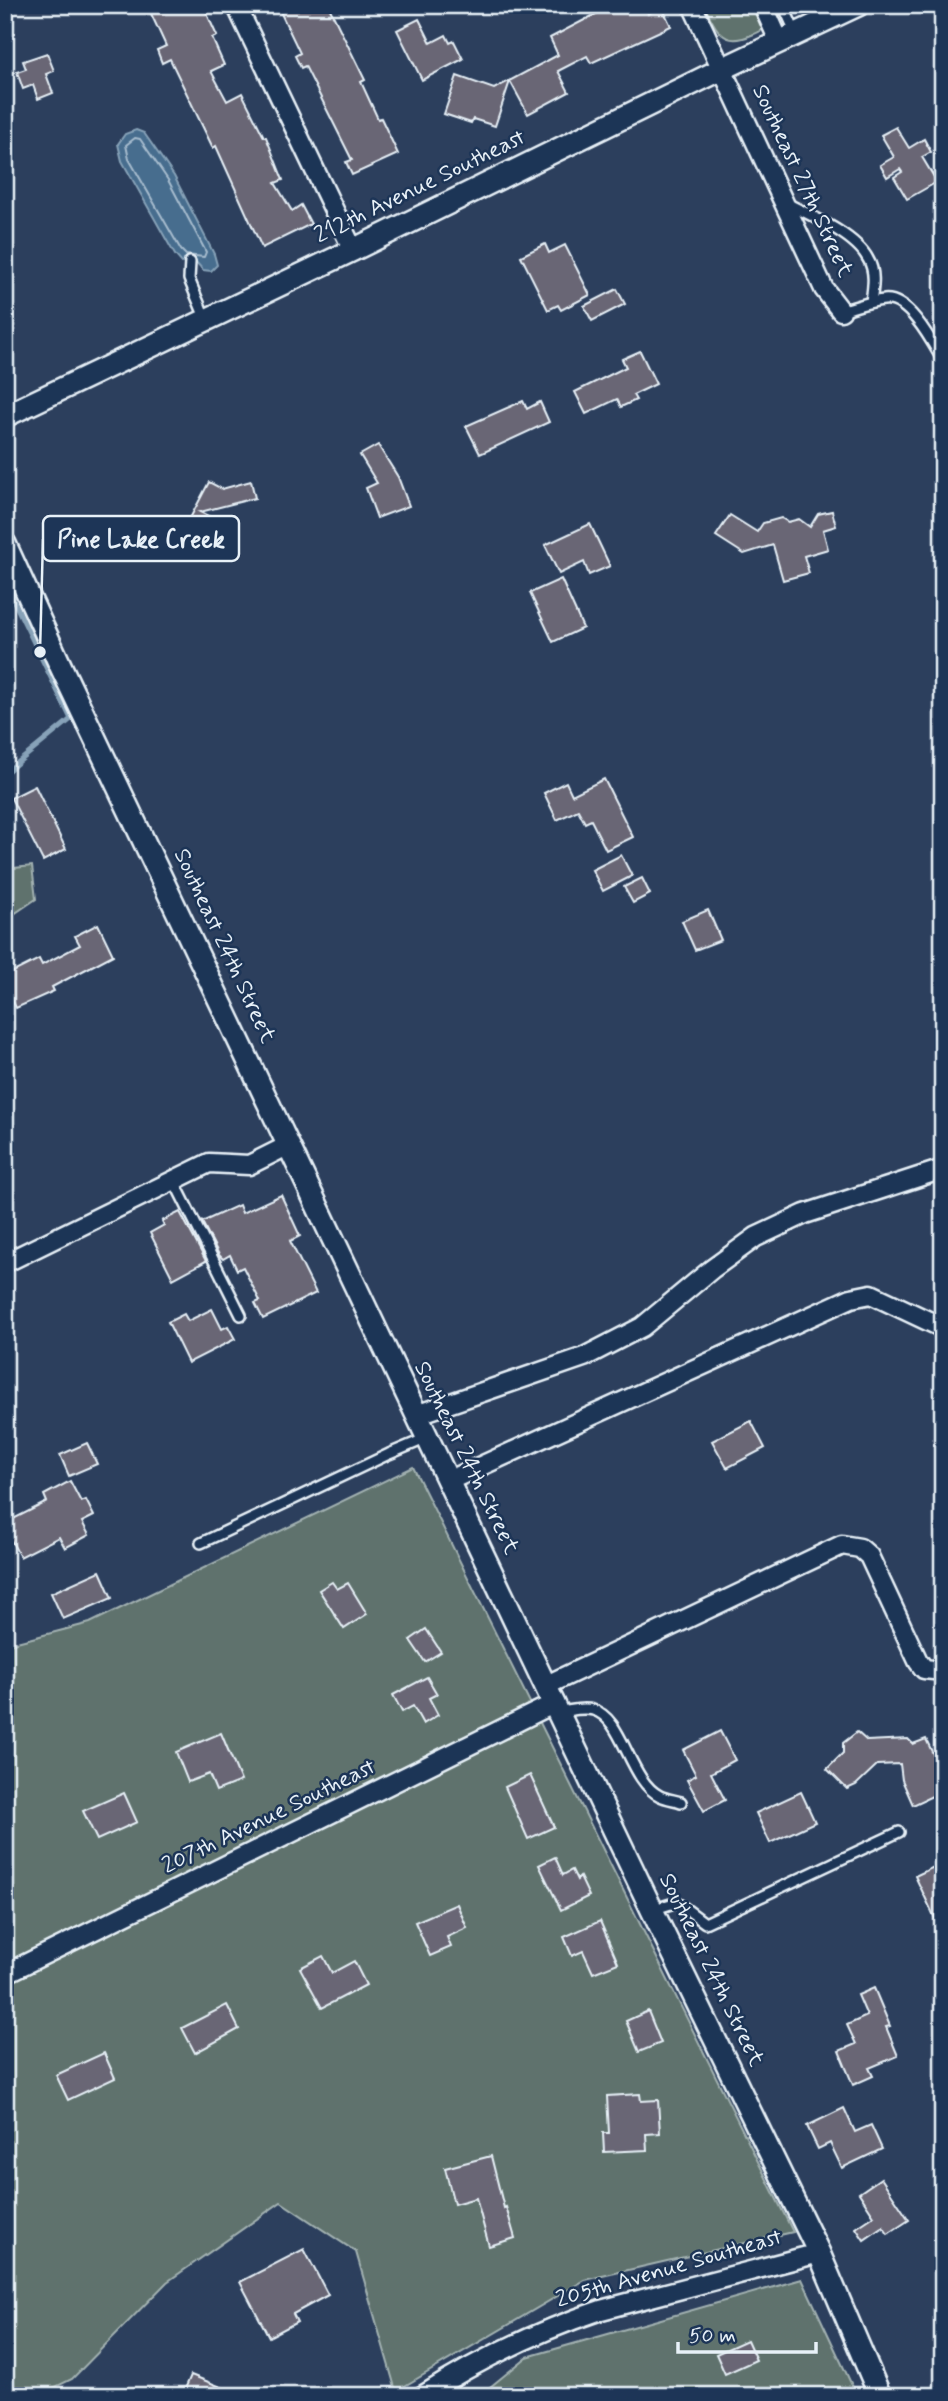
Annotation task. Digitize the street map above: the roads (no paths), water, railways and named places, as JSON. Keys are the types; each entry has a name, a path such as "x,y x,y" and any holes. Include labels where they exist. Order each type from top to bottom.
{"street":[{"path":"236,5 353,250"},
{"name":"Southeast 27th Street","path":"692,5 824,289 841,312"},
{"path":"762,5 788,37"},
{"name":"212th Avenue Southeast","path":"5,416 858,5"},
{"name":"Southeast 24th Street","path":"5,544 416,1415 819,2253 880,2396"},
{"path":"5,1263 209,1163 249,1165 289,1145"},
{"path":"416,1415 583,1357 642,1328 712,1269 756,1237 806,1214 884,1186 943,1169"},
{"path":"448,1481 850,1298 872,1294 943,1328"},
{"name":"207th Avenue Southeast","path":"5,1974 554,1700 842,1545 860,1548 869,1556 918,1661 924,1668 943,1671"},
{"name":"205th Avenue Southeast","path":"422,2396 504,2349 570,2320 819,2253"}],"lane":[{"path":"783,5 788,37"},
{"path":"784,202 844,234 868,258 874,281 871,302"},
{"path":"190,262 189,279 206,320"},
{"path":"841,312 884,299 900,303 926,332 943,361"},
{"path":"174,1181 241,1315"},
{"path":"201,1543 427,1438"},
{"path":"554,1700 595,1710 603,1715 617,1732 639,1776 646,1784 658,1796 681,1802"},
{"path":"652,1910 677,1902 705,1923 899,1832"}],"water":[{"path":"136,130 144,133 174,176 214,254 217,265 211,271 203,270 196,262 182,263 175,255 122,161 118,144 125,134"}],"waterway":[{"path":"5,583 71,719 5,773"}],"place":[{"name":"Pine Lake Creek","path":"40,652"}]}
